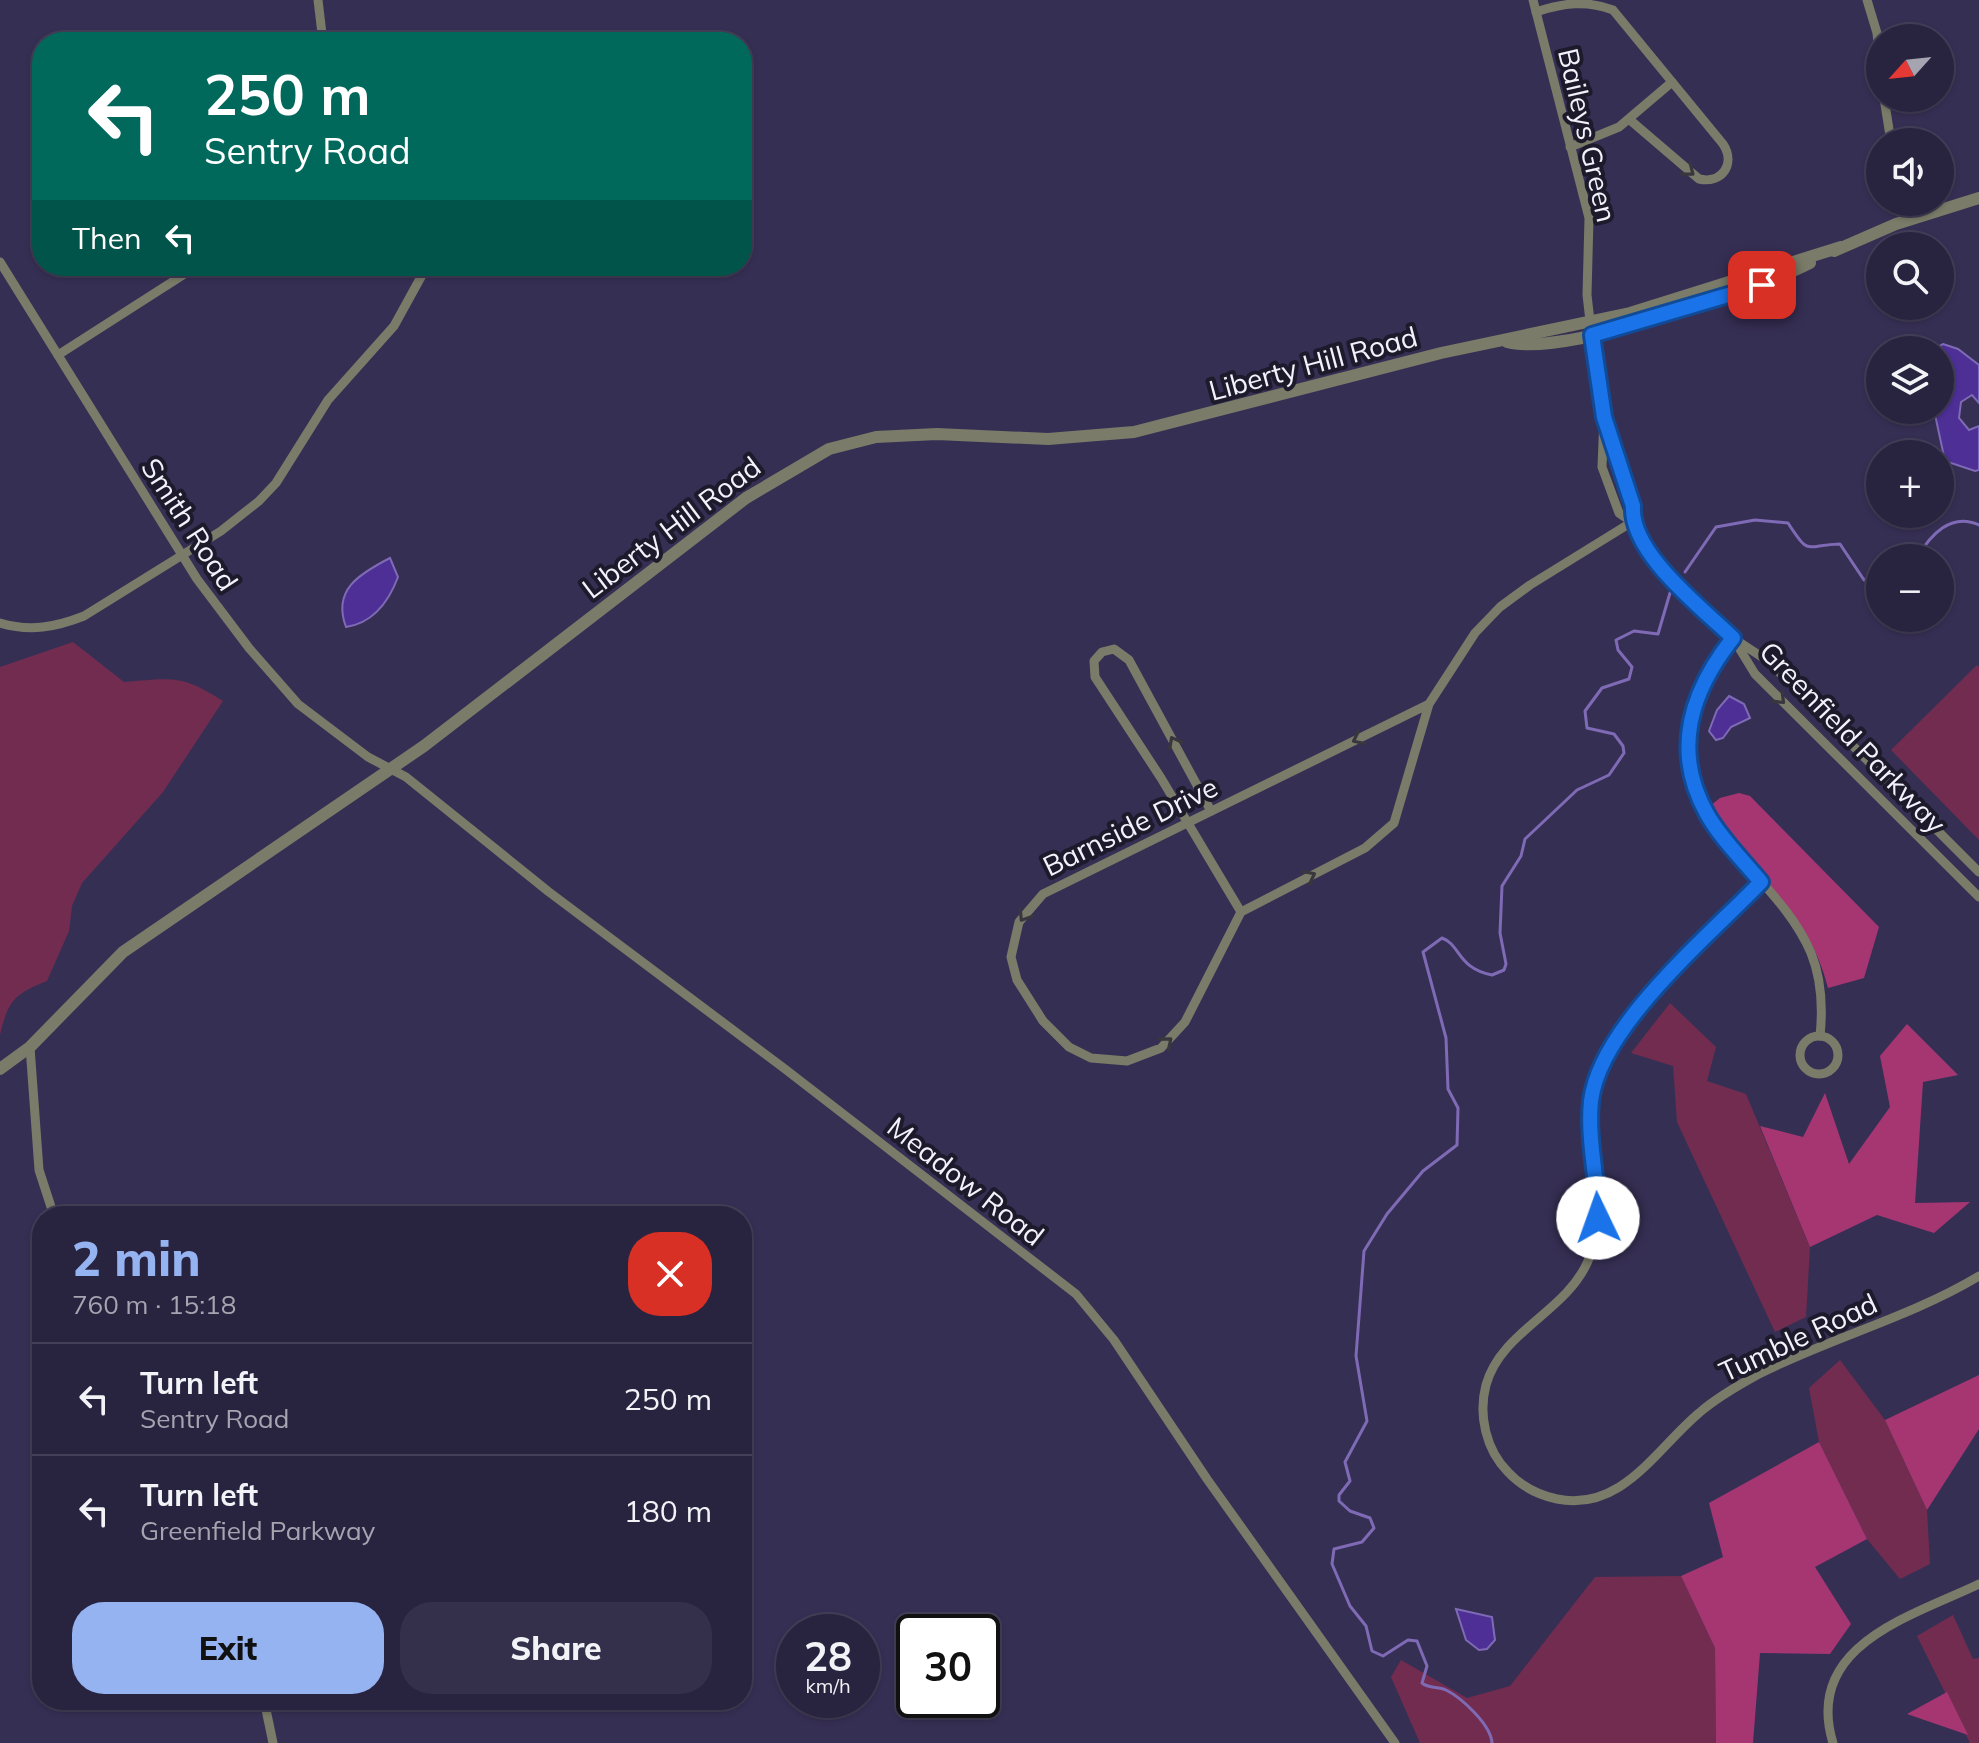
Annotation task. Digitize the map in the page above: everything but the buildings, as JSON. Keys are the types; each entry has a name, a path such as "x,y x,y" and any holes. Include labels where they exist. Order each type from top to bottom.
{"street":[{"path":"318,0 322,32"},
{"name":"Baileys Green","path":"1533,0 1591,234 1587,295 1591,329"},
{"path":"1867,0 1875,24"},
{"path":"1536,12 1567,2 1602,4 1620,18 1727,150 1728,165 1720,177 1706,181 1692,175 1630,120"},
{"path":"1570,147 1606,134 1630,120 1672,82"},
{"name":"Liberty Hill Road","path":"1954,206 1979,198"},
{"name":"Liberty Hill Road","path":"0,1069 30,1047 123,952 391,768 532,664 746,498 829,449 876,437 937,434 1048,439 1134,432 1373,370 1507,342 1542,343 1762,285 1841,247 1922,216"},
{"name":"Smith Road","path":"0,262 181,554 249,648 298,704 368,757 391,768"},
{"path":"58,355 181,276"},
{"path":"0,623 37,629 61,625 84,616 241,517 276,483 328,400 394,326 422,276"},
{"name":"Greenfield Parkway","path":"1591,329 1604,417 1633,506 1632,522"},
{"name":"Greenfield Parkway","path":"1604,417 1601,443 1607,486 1619,513 1632,522 1664,571 1733,638 1768,661 1979,872"},
{"path":"1211,811 1129,660 1114,649 1102,652 1094,661 1095,677 1241,912 1386,834 1399,812 1429,704 1460,653 1500,607 1632,522"},
{"path":"1733,638 1699,688 1690,725 1689,759 1697,793 1707,814 1792,920 1812,955 1822,1002 1820,1036"},
{"name":"Greenfield Parkway","path":"1733,638 1755,674 1979,897"},
{"name":"Barnside Drive","path":"1241,912 1185,1022 1170,1041 1150,1054 1115,1062 1080,1054 1051,1031 1023,991 1013,969 1011,945 1019,922 1033,902 1053,887 1429,704"},
{"name":"Meadow Road","path":"391,768 1086,1304 1395,1743"},
{"name":"Tumble Road","path":"1761,882 1628,1020 1600,1066 1590,1114 1598,1203 1593,1246 1571,1287 1509,1346 1491,1371 1483,1416 1498,1460 1519,1482 1546,1496 1576,1501 1605,1495 1630,1481 1699,1413 1735,1388 1979,1276"},
{"path":"1820,1036 1832,1041 1837,1052 1835,1064 1821,1074 1809,1072 1800,1056 1803,1044 1820,1036"},
{"path":"30,1047 39,1170 51,1206"},
{"path":"1833,1743 1829,1725 1830,1695 1850,1654 1873,1634 1979,1584"},
{"path":"266,1710 273,1743"}],"shaded area":[{"path":"1954,348 1979,365 1979,403 1972,395 1961,402 1959,418 1969,430 1979,426 1979,470 1954,464 1954,440 1940,440 1937,424 1954,424"},
{"path":"390,558 398,577 390,594 372,616 346,627 343,603 351,585 368,570"},
{"path":"73,642 124,682 176,680 197,686 223,701 163,792 82,883 72,906 69,931 47,981 14,1000 0,1035 0,667"},
{"path":"1977,665 1979,667 1979,840 1891,750"},
{"path":"1729,696 1744,704 1750,718 1731,727 1723,738 1716,740 1709,731 1717,710"},
{"path":"1739,793 1750,796 1879,927 1864,978 1828,988 1805,933 1725,831 1710,806 1720,798"},
{"path":"1670,1003 1716,1047 1707,1081 1746,1094 1810,1247 1806,1317 1775,1332 1677,1122 1673,1066 1631,1053"},
{"path":"1907,1024 1958,1075 1923,1082 1915,1203 1970,1202 1934,1233 1877,1215 1810,1247 1760,1126 1803,1137 1825,1093 1849,1164 1890,1107 1880,1056"},
{"path":"1840,1360 1885,1420 1927,1510 1930,1564 1900,1579 1867,1539 1819,1442 1809,1388"},
{"path":"1979,1375 1979,1429 1927,1510 1885,1420"},
{"path":"1819,1442 1867,1539 1815,1567 1851,1624 1830,1654 1760,1653 1753,1743 1716,1743 1715,1648 1681,1576 1723,1557 1709,1503"},
{"path":"1681,1576 1715,1648 1716,1743 1420,1743 1391,1677 1401,1660 1467,1698 1510,1686 1595,1577"},
{"path":"1456,1609 1492,1617 1495,1640 1487,1649 1479,1650 1466,1640"},
{"path":"1953,1615 1973,1659 1979,1658 1979,1743 1970,1743 1917,1636"},
{"path":"1947,1692 1968,1735 1907,1714"}],"waterway":[{"path":"1685,572 1716,527 1755,520 1788,523 1800,541 1809,547 1840,544 1866,579"},
{"path":"1926,544 1942,528 1959,521 1979,525"},
{"path":"1492,1743 1487,1728 1460,1699 1446,1690 1422,1683 1427,1666 1417,1641 1408,1640 1383,1656 1372,1651 1366,1626 1350,1606 1332,1564 1334,1549 1362,1542 1374,1528 1370,1518 1350,1511 1339,1501 1339,1495 1350,1481 1345,1462 1367,1421 1356,1356 1364,1251 1387,1214 1423,1171 1457,1145 1458,1108 1448,1089 1446,1038 1423,952 1442,938 1481,972 1492,975 1504,970 1506,964 1500,933 1502,886 1521,856 1525,839 1577,790 1609,775 1624,753 1614,734 1587,728 1585,711 1602,688 1629,679 1632,667 1618,650 1616,640 1634,631 1658,634 1670,593"}],"route":[{"path":"1598,1218 1590,1114 1596,1078 1605,1055 1628,1020 1761,882 1707,814 1697,793 1688,747 1699,688 1707,671 1733,638 1664,571 1632,522 1633,506 1604,417 1592,335 1645,322 1762,285"}]}
